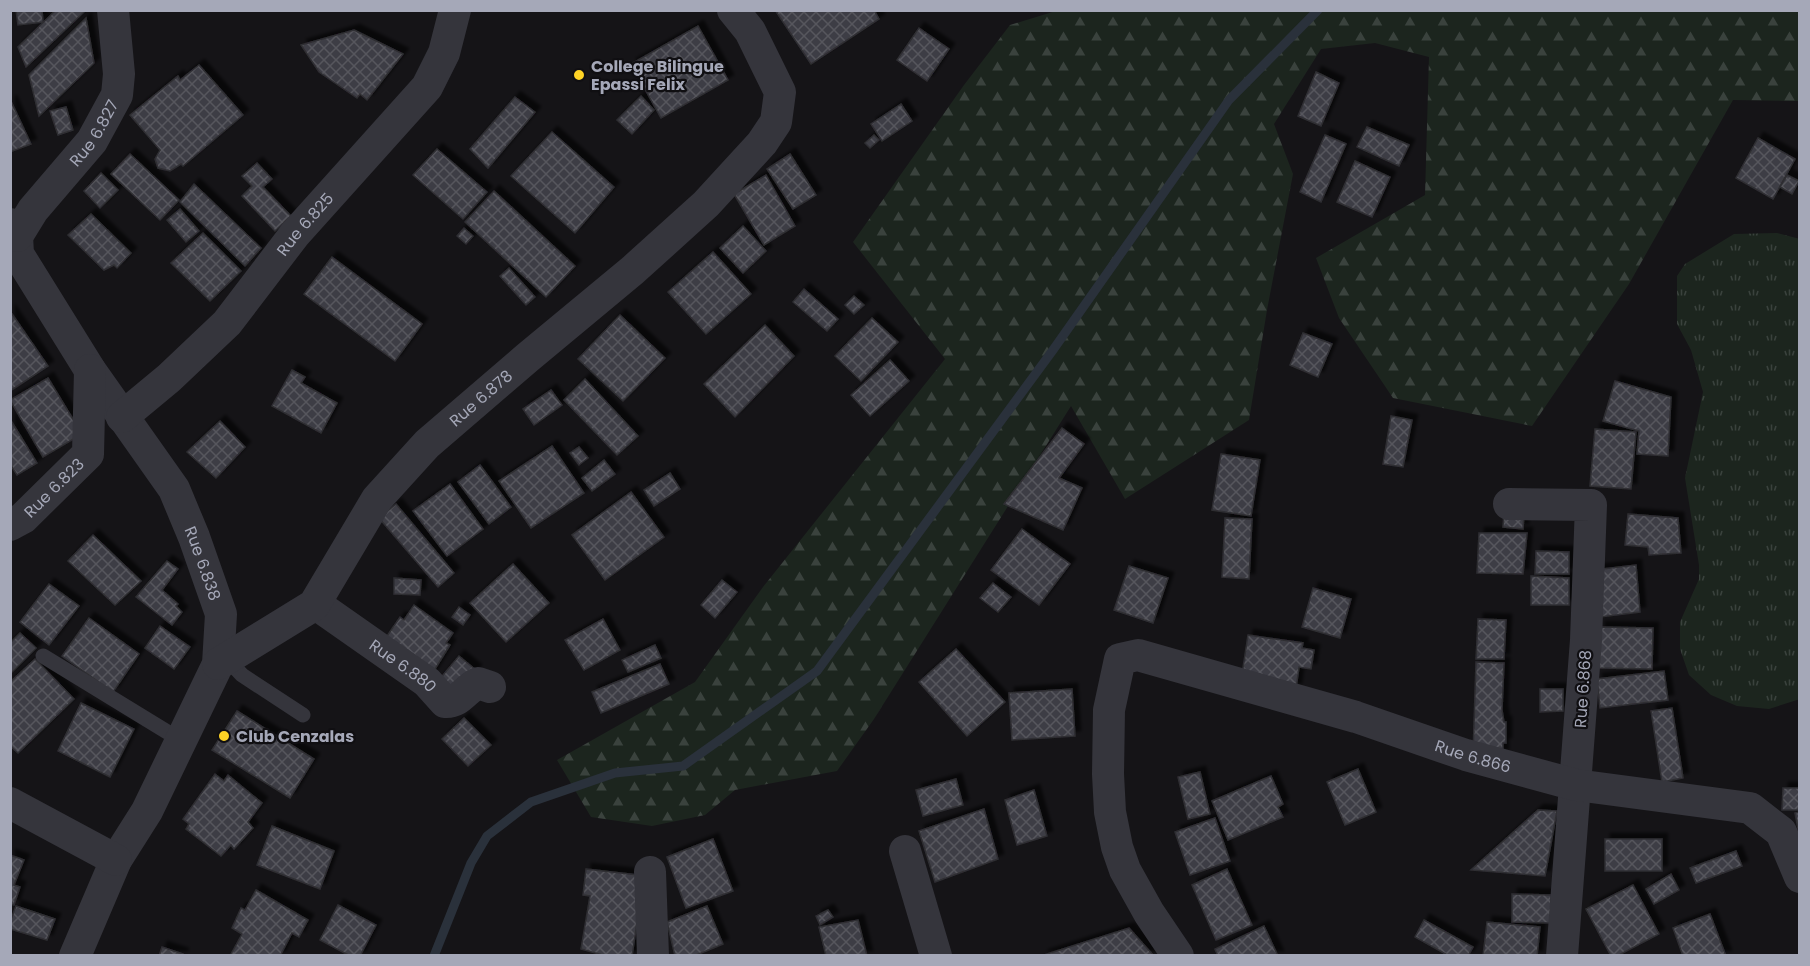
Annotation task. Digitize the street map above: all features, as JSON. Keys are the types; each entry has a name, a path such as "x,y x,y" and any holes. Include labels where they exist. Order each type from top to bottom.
{"street":[{"name":"Rue 6.827","path":"14,243 33,210 92,141 117,95 119,74 113,10"},
{"name":"Rue 6.825","path":"122,417 169,378 227,323 295,234 427,87 444,53 455,10"},
{"name":"Rue 6.878","path":"223,661 314,605 377,500 428,444 690,219 762,143 776,122 780,92 750,31 733,10"},
{"name":"Rue 6.838","path":"14,243 90,370 174,489 194,537 221,614 223,661 147,811 116,860 75,956"},
{"name":"Rue 6.823","path":"10,525 23,518 88,454 90,370"},
{"name":"Rue 6.868","path":"1509,504 1591,505 1586,640 1562,956"},
{"name":"Rue 6.880","path":"314,605 428,682 445,702 449,703 460,698 470,687 478,683 490,687"},
{"name":"Rue 6.866","path":"1178,956 1149,913 1125,870 1117,847 1110,812 1109,710 1119,659 1138,654 1356,717 1466,755 1576,785 1750,808 1781,832 1800,877"},
{"path":"10,803 116,860"},
{"path":"905,851 936,956"},
{"path":"650,872 653,956"}],"lane":[{"path":"43,656 182,741"},
{"path":"223,661 303,715"}],"green space":[{"path":"1059,10 1799,11 1799,101 1733,100 1629,284 1532,426 1393,398 1339,318 1316,258 1425,195 1429,57 1375,43 1321,49 1274,124 1293,174 1249,420 1125,499 1071,406 874,719 837,771 735,790 705,815 652,826 591,817 557,760 695,682 763,587 945,359 853,242 964,85 1010,25"},
{"path":"1777,233 1800,239 1800,699 1769,709 1737,706 1711,695 1689,675 1680,649 1680,622 1699,579 1699,565 1685,478 1703,392 1691,350 1677,324 1677,276 1685,264 1734,234"}],"building":[{"path":"16,10 42,10 43,22 18,25"},
{"path":"56,10 86,10 26,67 18,47"},
{"path":"775,10 874,10 879,19 811,64"},
{"path":"86,18 94,63 39,116 29,75"},
{"path":"698,26 728,80 661,118 631,64"},
{"path":"919,28 949,49 927,81 897,60"},
{"path":"354,30 403,54 367,100 360,94 357,98 319,72 301,45"},
{"path":"199,65 243,115 183,166 181,164 170,171 158,168 155,159 160,150 130,115 178,76 180,80"},
{"path":"1316,72 1339,83 1321,126 1298,116"},
{"path":"641,96 654,110 632,134 617,120"},
{"path":"515,97 535,112 488,168 470,149"},
{"path":"10,102 31,144 10,152"},
{"path":"901,104 912,121 882,141 871,124"},
{"path":"66,107 73,130 58,135 50,111"},
{"path":"1367,127 1409,145 1399,166 1357,147"},
{"path":"552,132 614,187 575,233 511,176"},
{"path":"874,135 879,140 870,148 865,143"},
{"path":"1325,135 1346,144 1321,202 1300,192"},
{"path":"1758,138 1795,159 1773,199 1736,178"},
{"path":"437,149 487,192 463,219 413,175"},
{"path":"130,154 179,200 160,220 111,174"},
{"path":"790,154 816,195 793,209 767,169"},
{"path":"1355,161 1390,177 1372,217 1337,202"},
{"path":"257,163 272,179 263,187 291,216 275,231 242,196 252,186 242,176"},
{"path":"101,173 118,190 100,208 84,191"},
{"path":"766,175 795,226 764,245 734,194"},
{"path":"1787,175 1799,181 1792,194 1780,187"},
{"path":"194,184 261,248 245,266 180,202"},
{"path":"494,191 575,266 546,297 465,222"},
{"path":"180,209 199,231 186,242 167,220"},
{"path":"91,214 131,253 117,268 114,265 104,270 68,235"},
{"path":"743,226 766,251 743,273 720,248"},
{"path":"464,228 473,236 466,244 457,236"},
{"path":"203,233 241,271 210,301 171,263"},
{"path":"713,252 751,294 706,334 668,292"},
{"path":"332,257 422,324 395,361 304,294"},
{"path":"509,268 535,297 526,305 500,276"},
{"path":"804,289 838,319 827,331 793,302"},
{"path":"854,296 864,305 854,314 845,305"},
{"path":"10,311 48,366 10,391"},
{"path":"620,315 665,358 623,401 578,359"},
{"path":"872,318 898,342 861,381 835,356"},
{"path":"765,325 794,356 735,417 704,384"},
{"path":"1303,333 1332,344 1318,377 1290,365"},
{"path":"890,360 909,381 870,416 851,395"},
{"path":"292,370 305,377 301,383 337,403 321,433 272,406"},
{"path":"48,378 82,434 43,457 10,400"},
{"path":"585,379 638,436 617,455 564,400"},
{"path":"1615,381 1671,397 1668,456 1637,454 1639,431 1603,421"},
{"path":"551,390 562,405 534,425 523,409"},
{"path":"1391,416 1412,420 1403,467 1383,464"},
{"path":"10,419 37,463 17,475 10,464"},
{"path":"220,421 245,447 216,478 187,452"},
{"path":"1062,428 1084,444 1059,478 1082,488 1063,530 1004,504"},
{"path":"1595,429 1636,432 1631,489 1590,486"},
{"path":"552,446 584,493 531,528 499,481"},
{"path":"579,447 588,458 579,465 570,453"},
{"path":"1221,454 1260,460 1251,516 1212,510"},
{"path":"604,460 615,474 592,491 582,478"},
{"path":"480,465 511,507 489,524 458,482"},
{"path":"670,473 680,489 654,506 644,490"},
{"path":"450,484 483,529 447,556 413,511"},
{"path":"631,492 664,537 605,580 572,535"},
{"path":"396,504 454,573 438,587 379,518"},
{"path":"1504,512 1524,513 1523,529 1503,527"},
{"path":"1628,514 1678,518 1681,553 1649,555 1648,547 1625,545"},
{"path":"1225,518 1252,519 1249,579 1222,577"},
{"path":"1022,529 1070,564 1039,605 991,570"},
{"path":"1479,533 1527,533 1523,574 1477,573"},
{"path":"93,535 141,581 115,605 68,561"},
{"path":"1536,551 1569,552 1569,574 1535,574"},
{"path":"167,561 178,569 162,590 178,604 176,606 182,612 172,625 136,597"},
{"path":"513,564 549,603 506,642 470,603"},
{"path":"1636,565 1640,612 1592,618 1594,570"},
{"path":"1129,566 1168,578 1153,623 1114,610"},
{"path":"1531,576 1569,578 1569,605 1531,605"},
{"path":"394,578 421,580 420,595 394,594"},
{"path":"722,580 737,592 715,618 701,605"},
{"path":"993,583 1011,597 998,612 980,598"},
{"path":"49,584 79,606 49,645 20,622"},
{"path":"1313,588 1351,599 1340,638 1302,627"},
{"path":"414,605 453,633 446,643 450,645 422,690 385,639 400,617 404,620"},
{"path":"459,607 470,615 463,625 452,617"},
{"path":"89,618 139,654 113,692 62,656"},
{"path":"603,619 620,650 584,670 565,640"},
{"path":"1478,619 1506,620 1504,659 1476,659"},
{"path":"160,626 190,647 174,669 145,648"},
{"path":"1600,627 1653,628 1652,669 1599,668"},
{"path":"20,633 36,648 10,674 10,643"},
{"path":"1248,635 1303,643 1302,648 1314,650 1311,669 1299,667 1296,689 1241,681"},
{"path":"655,645 661,658 628,672 622,660"},
{"path":"956,649 1005,702 967,736 919,682"},
{"path":"459,656 476,670 445,708 428,693"},
{"path":"35,659 74,699 18,753 10,746 10,682"},
{"path":"1476,662 1504,663 1502,710 1504,722 1506,722 1506,743 1503,743 1503,755 1473,755"},
{"path":"660,664 669,684 601,713 592,692"},
{"path":"1664,671 1668,700 1600,708 1597,679"},
{"path":"1072,689 1075,736 1012,740 1009,693"},
{"path":"1540,689 1563,689 1563,711 1540,712"},
{"path":"81,703 134,729 110,777 58,751"},
{"path":"1672,708 1683,778 1662,782 1651,711"},
{"path":"237,711 314,759 290,798 212,750"},
{"path":"464,718 491,745 468,766 442,739"},
{"path":"1358,769 1376,812 1345,825 1327,782"},
{"path":"1200,772 1210,814 1188,819 1178,777"},
{"path":"215,774 224,781 228,775 262,803 248,822 253,828 234,849 231,845 221,856 186,829 189,824 183,819"},
{"path":"1271,776 1283,804 1278,807 1283,817 1228,840 1212,801"},
{"path":"956,779 963,805 923,816 916,790"},
{"path":"1783,788 1800,788 1800,810 1782,810"},
{"path":"1034,790 1047,836 1017,845 1005,800"},
{"path":"984,809 998,859 935,882 919,831"},
{"path":"1538,810 1557,811 1545,876 1471,870"},
{"path":"1800,812 1800,839 1795,813"},
{"path":"1215,818 1230,861 1190,875 1175,832"},
{"path":"272,826 334,851 320,889 257,865"},
{"path":"713,839 733,891 686,908 667,857"},
{"path":"1605,839 1662,839 1662,871 1605,871"},
{"path":"1736,851 1742,866 1696,883 1690,868"},
{"path":"10,855 24,860 14,885 20,887 14,905 10,904"},
{"path":"586,869 638,875 640,902 632,956 606,956 581,949 590,896 583,895"},
{"path":"1227,869 1252,925 1216,940 1192,885"},
{"path":"1671,874 1679,890 1654,904 1646,889"},
{"path":"1633,885 1659,934 1617,956 1611,956 1586,909"},
{"path":"256,890 308,920 299,937 292,933 280,956 230,956 242,934 232,928 241,908 245,910"},
{"path":"1512,894 1551,895 1551,923 1512,922"},
{"path":"338,905 376,925 360,956 350,956 320,940"},
{"path":"16,906 55,919 47,940 10,929"},
{"path":"707,906 723,944 694,956 675,956 667,922"},
{"path":"828,910 833,917 820,925 816,916"},
{"path":"1710,914 1726,956 1683,956 1673,928"},
{"path":"858,920 867,956 826,956 819,927"},
{"path":"1424,920 1473,947 1468,956 1449,956 1415,937"},
{"path":"1487,922 1540,927 1537,956 1483,956"},
{"path":"1264,926 1278,956 1218,956 1215,949"},
{"path":"1129,928 1154,956 1042,956 1044,955"},
{"path":"162,947 183,954 182,956 159,956"}],"waterway":[{"path":"434,956 471,863 487,836 531,802 615,773 683,766 817,671 1053,350 1229,100 1318,10"}],"place":[{"name":"College Bilingue Epassi Felix","path":"579,75"},
{"name":"Club Cenzalas","path":"224,736"}]}
